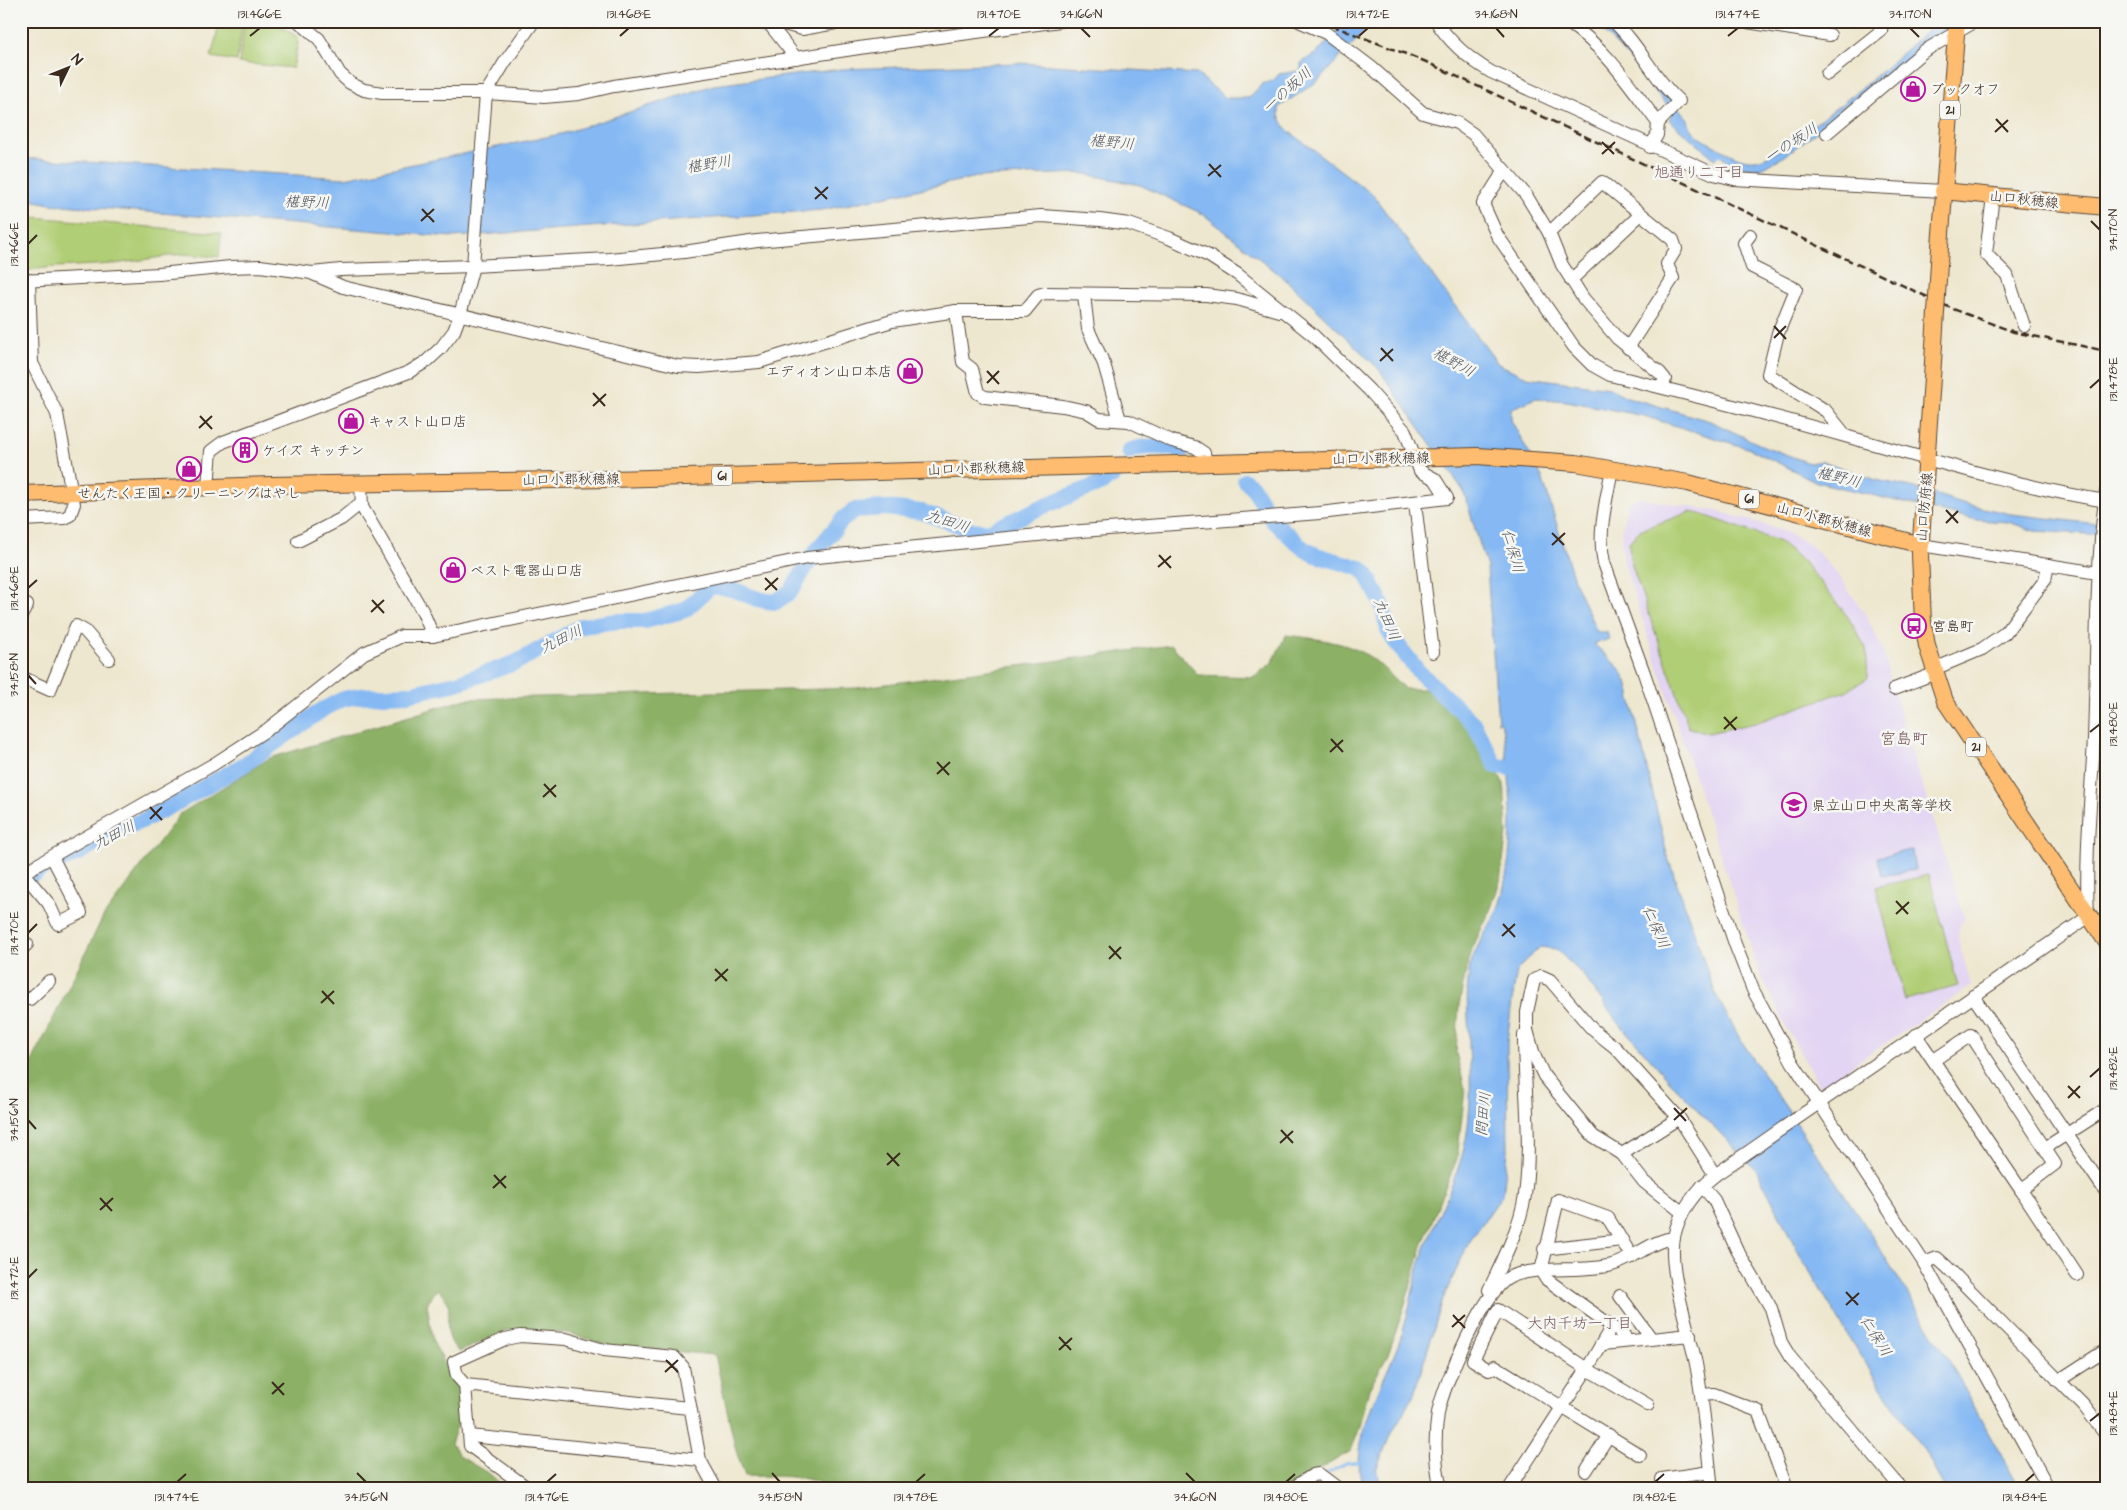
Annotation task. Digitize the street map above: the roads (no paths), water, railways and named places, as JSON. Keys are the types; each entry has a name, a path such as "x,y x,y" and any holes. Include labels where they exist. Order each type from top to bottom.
{"main road":[{"name":"山口防府線","path":"1957,28 1943,191 1922,526 1923,622 1935,671 1945,701 2088,917 2106,941"},
{"name":"山口秋穂線","path":"1943,191 2106,207"},
{"name":"山口小郡秋穂線","path":"21,494 208,487 863,473 1206,462 1477,456 1576,463 1612,468 1718,490 1921,544"}],"street":[{"path":"298,21 319,39 340,74 350,83 364,90 382,93 486,97 562,96 614,86 796,58 1060,21"},
{"path":"208,487 211,451 223,442 409,372 427,361 454,331 473,266 486,97 505,62 534,21"},
{"path":"767,21 796,58"},
{"path":"773,21 802,29 847,21"},
{"path":"1299,21 1325,29 1423,113 1457,123 1466,128 1526,195 1549,233 1571,280 1604,324 1628,348 1660,373 1664,380 1663,387"},
{"path":"1436,21 1452,43 1473,61 1485,68 1700,169 1734,179 1943,191"},
{"path":"1565,21 1602,51 1658,123"},
{"path":"1613,21 1637,48 1670,93 1679,101 1658,123 1656,135 1650,147"},
{"path":"1741,21 1830,35"},
{"path":"1827,74 1881,31 1882,21"},
{"path":"1827,132 1924,51 1957,28 1976,21"},
{"path":"1504,171 1483,204 1486,214 1498,236 1574,347 1592,365 1610,375 1663,387 1846,436 1927,464 2050,491 2105,500 2099,571 2094,739 2086,876 2088,917 1718,1173 1702,1186 1683,1214 1674,1238 1674,1265 1701,1395 1712,1489"},
{"path":"1549,233 1602,182 1640,215 1673,240 1676,249 1667,264 1673,278 1628,348"},
{"path":"1993,196 1986,254 2007,275 2024,326"},
{"path":"1571,280 1640,215"},
{"path":"21,520 64,518 70,515 74,504 57,414 32,363 25,281 159,274 260,266 312,273 341,270 609,259 684,252 757,241 1040,216 1128,224 1169,238 1209,256 1237,274 1354,374 1405,431 1419,458 1420,471 1435,479 1447,498 1320,513 1068,532 813,557 433,636 402,636 364,653 268,729 214,764 24,876 49,904 58,924 81,913 54,860"},
{"path":"1750,235 1744,243 1752,267 1796,289 1778,333 1768,374 1826,411 1846,436"},
{"path":"312,273 344,286 460,315 678,366 699,367 759,362 892,321 956,311 1025,311 1038,295 1045,293 1084,295 1206,295 1237,299 1286,314"},
{"path":"1084,295 1088,329 1104,364 1120,420"},
{"path":"956,311 963,362 972,369 978,393 985,397 1063,406 1086,411 1099,419 1129,421 1172,441 1195,447 1204,453 1206,462"},
{"path":"1612,468 1601,532 1601,550 1604,563 1644,673 1745,970 1773,1029 1818,1102 1924,1263 2049,1489"},
{"path":"361,484 361,503 423,612 433,636"},
{"path":"298,542 341,518 361,503"},
{"path":"1415,503 1432,652"},
{"path":"1921,544 2048,565 2099,571"},
{"path":"1894,689 1982,649 2005,633 2045,580 2048,565"},
{"path":"21,677 50,690 76,626 84,631 109,660"},
{"path":"1683,1214 1644,1182 1622,1154 1593,1136 1544,1076 1534,1055 1527,1030 1526,1012 1534,980 1541,976 1550,980 1592,1029 1616,1048 1679,1118 1718,1173"},
{"path":"21,999 30,999 49,981"},
{"path":"1973,996 2106,1192"},
{"path":"1490,1298 1486,1296 1510,1246 1525,1195 1527,1142 1524,1033 1527,1030"},
{"path":"1916,1035 2077,1274"},
{"path":"1934,1060 1971,1035 2055,1164 2021,1190"},
{"path":"2045,1148 2067,1136 2106,1109"},
{"path":"1622,1154 1679,1118"},
{"path":"1702,1186 1714,1200 1737,1250 1771,1308 1780,1342 1790,1357 1902,1489"},
{"path":"1626,1341 1624,1335 1546,1279 1541,1271 1544,1249 1558,1200 1608,1218 1632,1257"},
{"path":"1441,1489 1435,1453 1438,1411 1461,1354 1490,1298 1504,1280 1525,1272 1587,1270 1613,1264 1632,1257 1661,1239 1674,1238"},
{"path":"1544,1249 1622,1240"},
{"path":"1924,1263 1937,1258 2084,1406 2106,1435"},
{"path":"1620,1296 1651,1338"},
{"path":"1640,1454 1496,1366 1489,1370 1473,1360 1498,1310 1587,1369 1648,1405"},
{"path":"1509,1489 1603,1344 1612,1326"},
{"path":"1603,1344 1690,1335"},
{"path":"529,1489 470,1446 464,1385 456,1376 454,1362 505,1339 520,1336 566,1339 604,1350 674,1357 683,1367 700,1460 716,1489"},
{"path":"2058,1381 2106,1350"},
{"path":"464,1385 689,1408"},
{"path":"1701,1395 1714,1394 1758,1411 1787,1489"},
{"path":"1586,1471 1609,1435"},
{"path":"470,1436 700,1460"},
{"path":"1662,1489 1662,1478 1710,1472"},
{"path":"1291,1489 1313,1475 1319,1474 1338,1488"}],"water":[{"path":"1346,21 1374,21 1318,81 1279,107 1279,116 1286,129 1373,195 1498,364 1527,377 1609,388 1627,397 1710,421 1761,445 1809,463 1822,461 1876,480 1911,487 1969,505 2011,514 2106,525 2106,535 2034,531 2009,522 1977,520 1817,482 1750,449 1644,416 1567,401 1535,398 1511,409 1511,420 1542,477 1575,583 1597,632 1607,632 1609,639 1594,644 1620,669 1627,681 1667,855 1716,995 1740,1039 1869,1231 1945,1354 2020,1489 1945,1489 1930,1460 1857,1351 1797,1250 1757,1171 1678,1090 1617,1021 1583,975 1556,949 1540,947 1517,970 1512,1001 1507,1043 1508,1151 1503,1194 1468,1244 1443,1299 1414,1394 1389,1438 1376,1470 1383,1489 1363,1489 1359,1470 1360,1450 1364,1431 1401,1337 1422,1256 1465,1146 1470,1102 1467,999 1469,972 1478,945 1497,912 1509,858 1511,835 1510,789 1501,721 1498,723 1487,567 1463,490 1378,368 1285,279 1203,214 1140,185 1081,173 977,177 822,210 453,237 50,204 21,198 21,158 345,178 561,134 714,85 841,69 1018,63 1197,74 1226,98 1249,98 1262,84 1274,80 1279,74 1298,71 1301,68 1301,63 1318,52"},
{"name":"一の坂川","path":"1592,21 1603,21 1688,119 1691,128 1697,135 1739,158 1755,160 1776,152 1842,104 1937,21 1967,21 1780,159 1761,168 1752,168 1733,165 1720,156 1715,159 1669,120 1673,111 1627,56"},
{"path":"1912,850 1915,870 1882,876 1878,857"}],"waterway":[{"path":"744,21 780,46"},
{"name":"九田川","path":"1129,451 1149,447 1183,450"},
{"name":"九田川","path":"21,881 43,868 79,853 113,832 144,820 175,804 245,764 322,710 343,699 359,696 408,694 457,683 515,663 582,626 617,621 645,621 685,610 710,587 727,588 759,599 776,602 791,591 816,551 844,518 855,510 885,508 922,512 972,530 988,532 1044,506 1102,483 1113,476"},
{"name":"九田川","path":"1245,481 1252,486 1272,520 1304,549 1316,555 1360,568 1366,573 1382,604 1388,630 1394,640 1418,671 1473,723 1496,766 1531,770"},
{"path":"1326,1474 1347,1463 1362,1462"}],"railway":[{"path":"1320,21 1424,61 1953,309 2014,332 2106,351"}],"place":[{"name":"ブックオフ","path":"1913,89"},
{"name":"エディオン山口本店","path":"910,371"},
{"name":"キャスト山口店","path":"351,421"},
{"name":"ケイズ キッチン","path":"245,450"},
{"name":"せんたく王国・クリーニングはやし","path":"189,469"},
{"name":"ベスト電器山口店","path":"453,570"},
{"name":"宮島町","path":"1914,626"},
{"name":"県立山口中央高等学校","path":"1794,805"}],"district":[{"name":"旭通り二丁目","path":"1699,172"},
{"name":"宮島町","path":"1904,738"},
{"name":"大内千坊一丁目","path":"1580,1323"}],"water label":[{"name":"椹野川","path":"1112,142"},
{"name":"椹野川","path":"709,164"},
{"name":"椹野川","path":"307,202"},
{"name":"椹野川","path":"1454,362"},
{"name":"椹野川","path":"1839,477"},
{"name":"仁保川","path":"1513,551"},
{"name":"仁保川","path":"1656,927"},
{"name":"問田川","path":"1483,1114"},
{"name":"仁保川","path":"1876,1336"}]}
